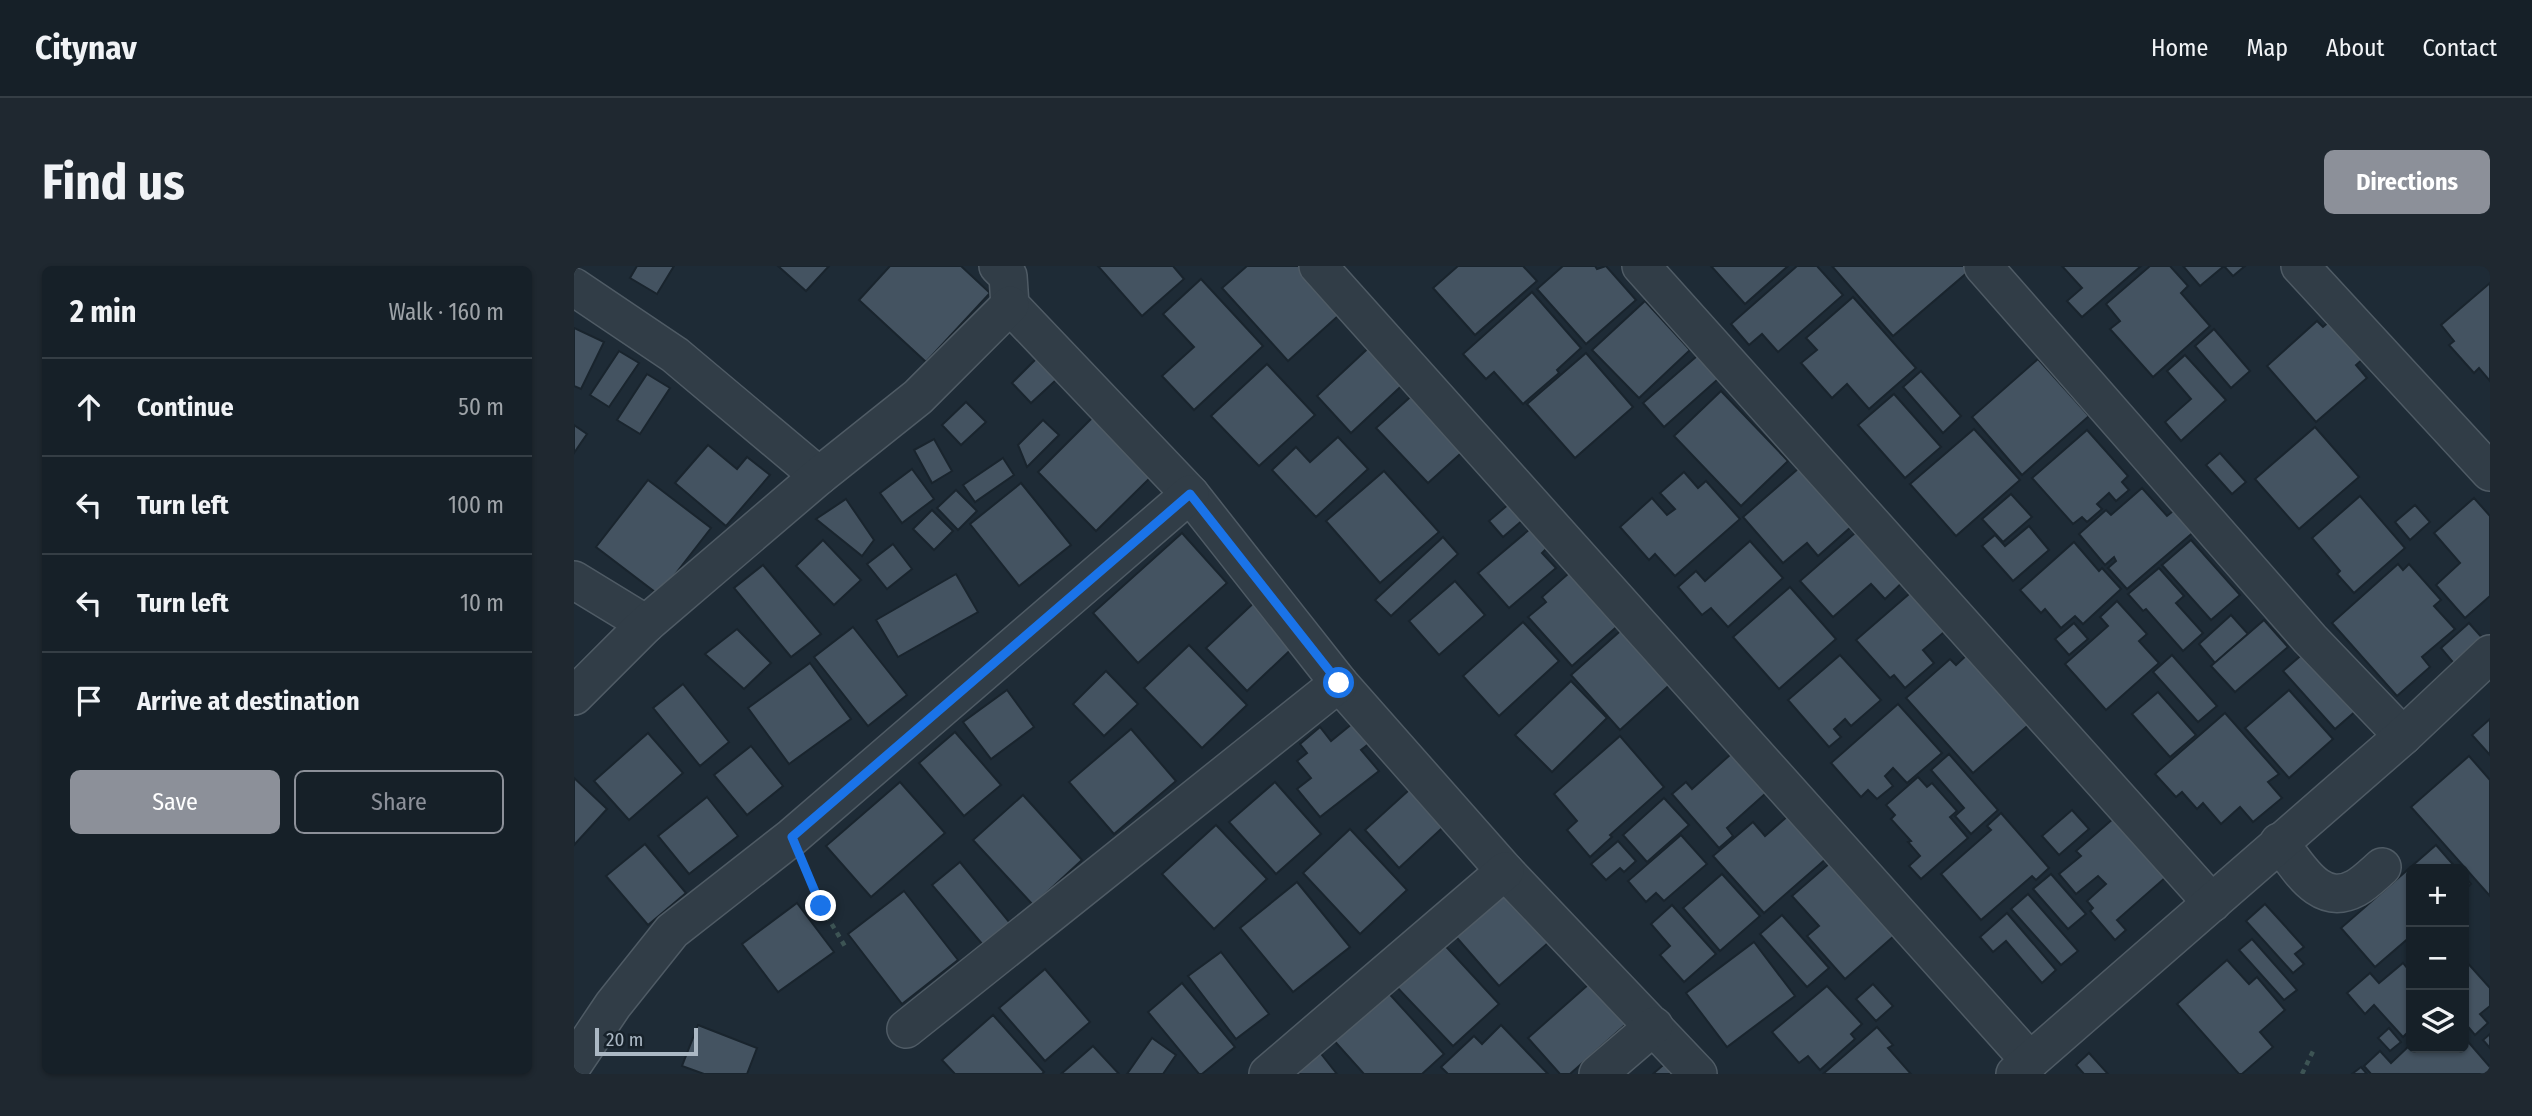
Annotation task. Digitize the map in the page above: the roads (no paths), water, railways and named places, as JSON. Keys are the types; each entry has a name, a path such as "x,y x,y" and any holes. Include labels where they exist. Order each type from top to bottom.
{"street":[{"path":"1318,266 2022,1068 2403,736 2490,654"},
{"path":"1641,266 2213,903"},
{"path":"1983,266 2310,639 2403,736"},
{"path":"2300,266 2490,472"},
{"path":"574,696 646,624 819,476 918,397 1009,278 1190,494 1339,683 1505,871 1698,1074"},
{"path":"574,288 675,355 819,476"},
{"path":"574,1063 613,1005 672,930 792,837 1190,494"},
{"path":"574,580 646,624"},
{"path":"906,1029 1339,683"},
{"path":"2279,842 2321,892 2330,894 2355,888 2382,867"},
{"path":"1268,1074 1505,871"},
{"path":"1598,1074 1654,1026"}]}
